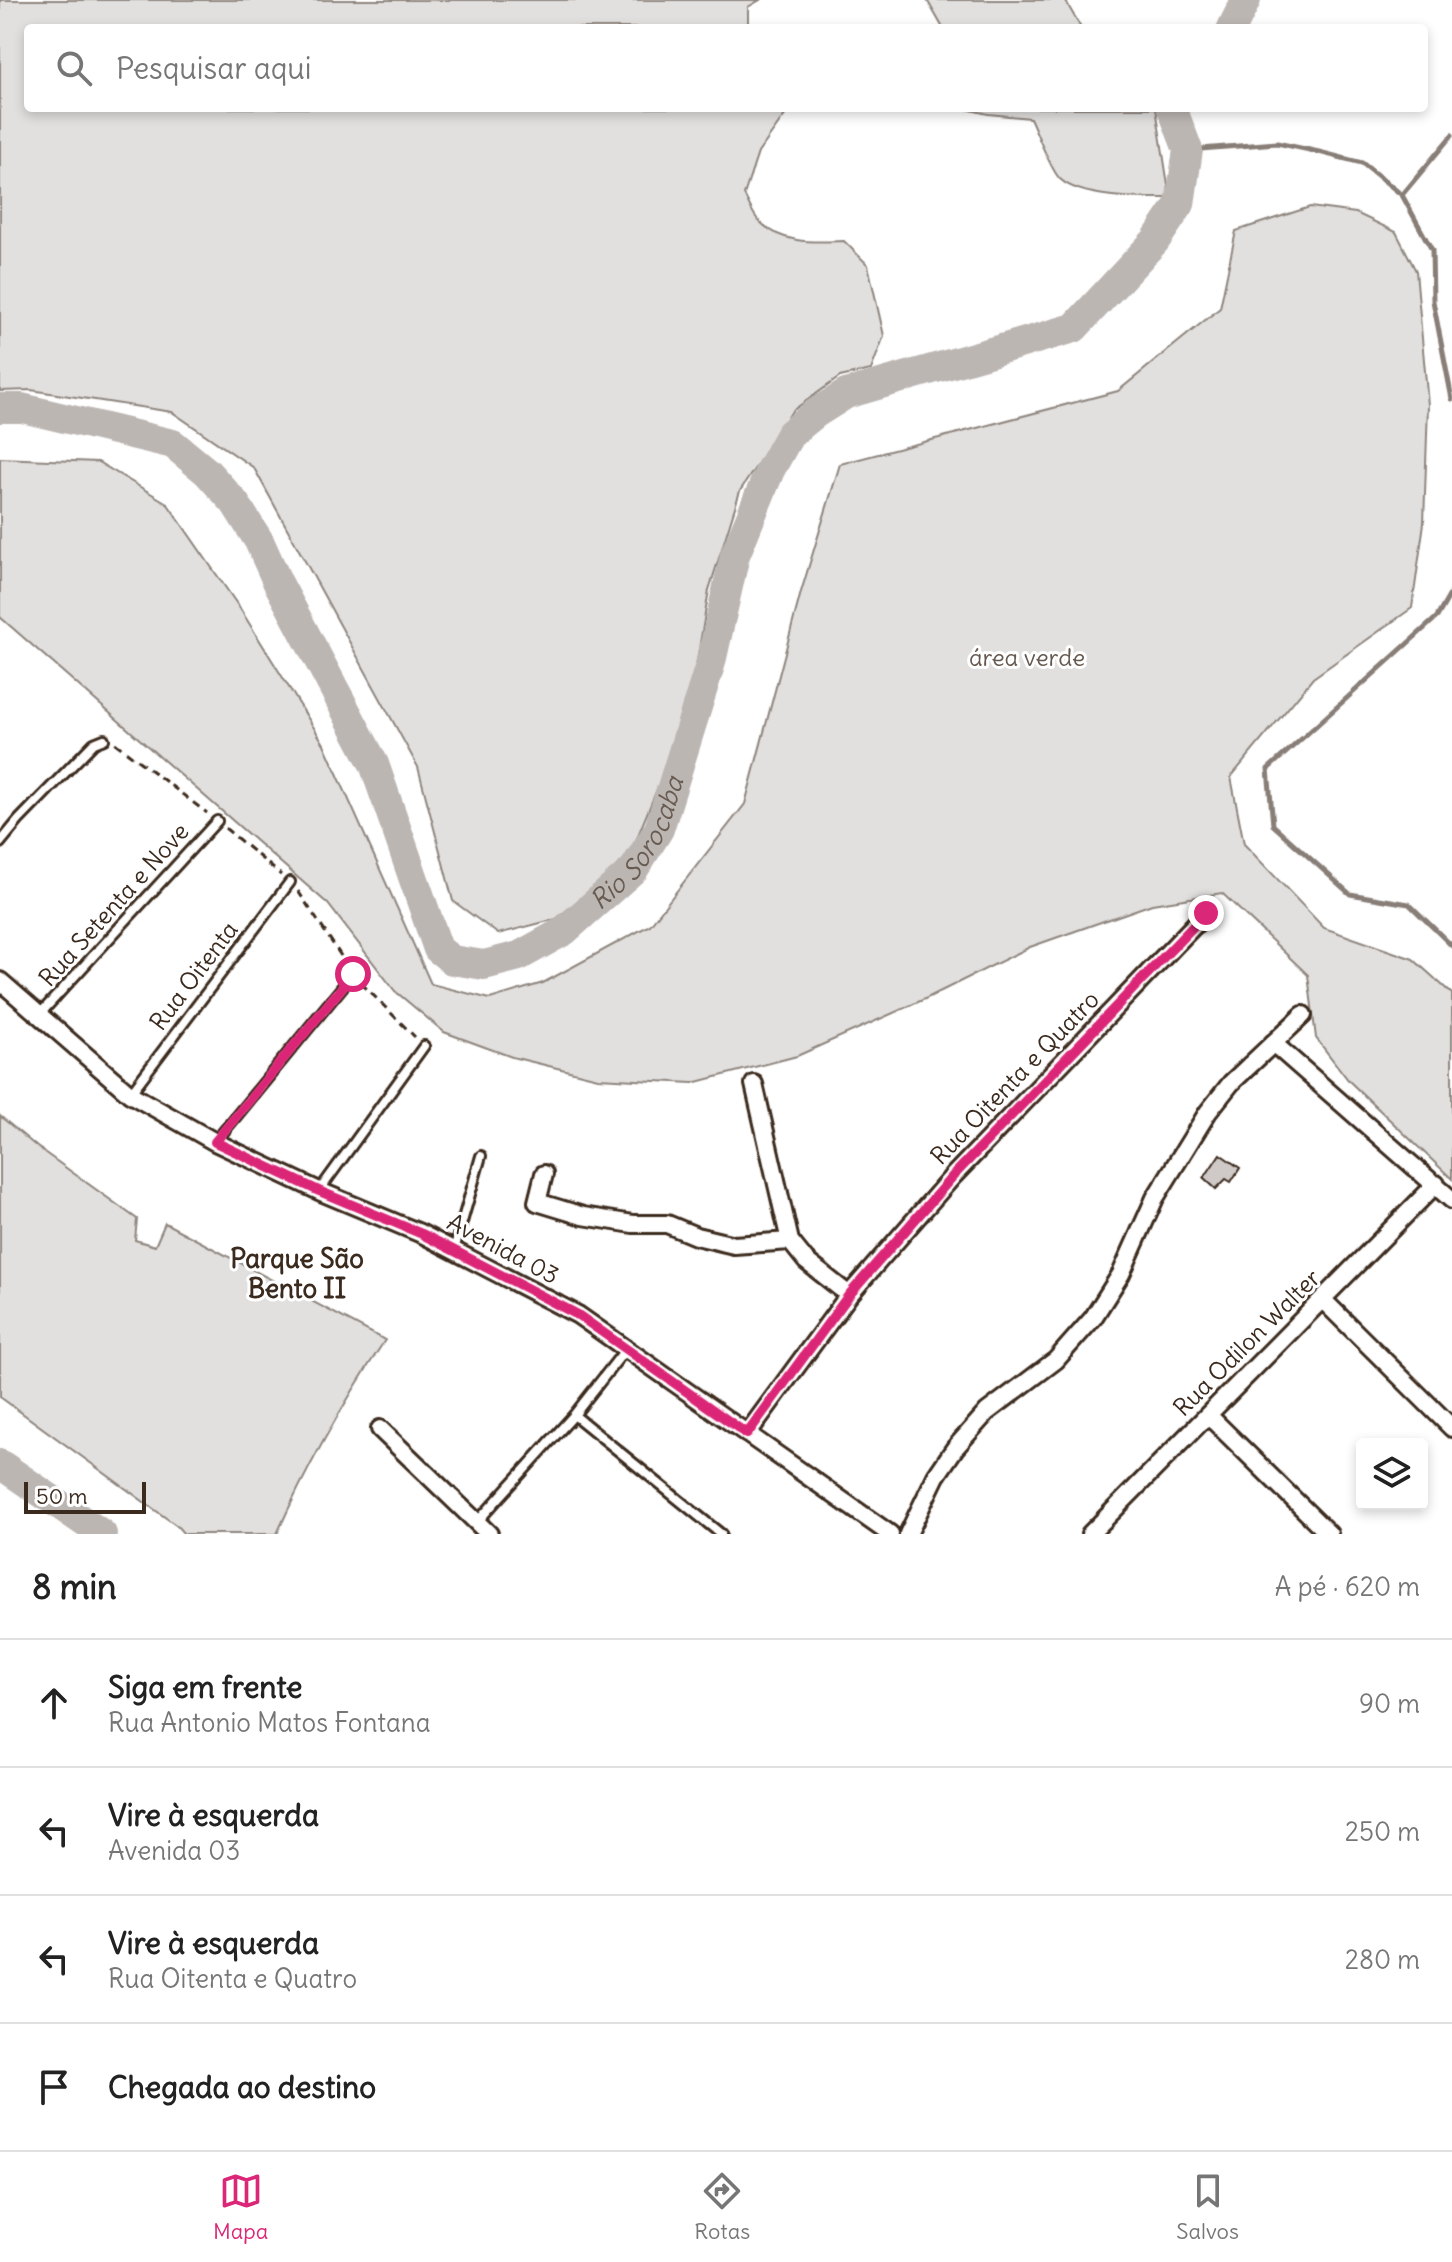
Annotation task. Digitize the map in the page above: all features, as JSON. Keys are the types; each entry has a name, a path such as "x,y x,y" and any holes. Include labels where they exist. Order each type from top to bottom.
{"street":[{"name":"Rua Oitenta e Quatro","path":"747,1434 849,1295 953,1176 1206,913"},
{"name":"Avenida 03","path":"0,981 130,1094 215,1142 454,1250 578,1315 890,1534"},
{"path":"908,1534 936,1476 955,1448 987,1412 1056,1360 1093,1318 1121,1274 1155,1198 1208,1112 1231,1083 1303,1015"},
{"path":"1273,1043 1452,1200"},
{"path":"754,1084 790,1241 806,1261 849,1295"},
{"path":"544,1174 537,1202 564,1211 633,1224 667,1224 696,1236 734,1245 790,1241"},
{"name":"Rua Odilon Walter","path":"1099,1531 1436,1184"},
{"path":"1323,1300 1452,1428"},
{"path":"1209,1416 1329,1534"},
{"path":"380,1429 483,1528"}],"lane":[{"path":"0,843 94,743 104,739"},
{"name":"Rua Setenta e Nove","path":"39,1015 217,821"},
{"name":"Rua Oitenta","path":"130,1094 290,882"},
{"path":"215,1142 353,974"},
{"path":"319,1191 424,1046"},
{"path":"454,1250 481,1156"},
{"path":"483,1528 625,1350"},
{"path":"574,1415 721,1534"}],"green space":[{"path":"0,0 760,0 748,7 748,24 24,24 24,112 787,112 758,153 744,195 760,222 779,235 800,240 844,241 868,265 884,336 871,370 840,377 792,411 740,491 709,590 697,661 671,755 628,860 556,919 498,934 453,901 418,767 254,468 172,412 31,390 0,391"},
{"path":"927,0 1065,0 1079,24 941,24"},
{"path":"979,112 1157,112 1170,198 1113,196 1070,186 1060,179 1052,167 1030,118"},
{"name":"área verde","path":"1310,207 1356,213 1396,232 1416,271 1428,405 1424,523 1412,608 1313,678 1231,777 1244,844 1324,928 1413,959 1452,994 1452,1179 1349,1081 1316,1038 1308,975 1222,893 1152,904 1030,947 927,998 797,1056 693,1083 598,1078 512,1057 444,1032 395,991 328,904 0,617 0,458 98,462 167,503 239,607 324,744 431,984 490,999 543,983 650,925 745,804 801,592 840,464 1118,391 1220,308 1236,231"},
{"path":"0,1116 37,1147 137,1219 135,1240 155,1246 165,1223 385,1340 327,1435 277,1534 184,1534 0,1397"}],"building":[{"path":"1220,1154 1240,1168 1231,1182 1226,1179 1216,1189 1204,1178"}],"waterway":[{"name":"Rio Sorocaba","path":"1234,24 1246,0"},
{"name":"Rio Sorocaba","path":"0,408 22,408 173,444 207,472 235,503 259,541 374,764 438,949 452,960 484,965 519,956 564,931 634,869 659,829 711,662 735,555 770,470 790,434 846,394 1074,328 1155,241 1180,204 1188,150 1174,112"},
{"path":"1402,195 1452,135"},
{"path":"1188,150 1277,143 1362,163 1402,195 1432,250 1433,301 1452,399"},
{"path":"1452,591 1437,617 1268,769 1273,825 1350,894 1409,904 1452,946"},
{"name":"Rio Sorocaba","path":"0,1464 102,1534"}],"district":[{"name":"Parque São Bento II","path":"297,1274"}],"route":[{"path":"353,974 215,1142 319,1191 422,1234 578,1315 747,1434 849,1295 953,1176 1206,913"}]}
